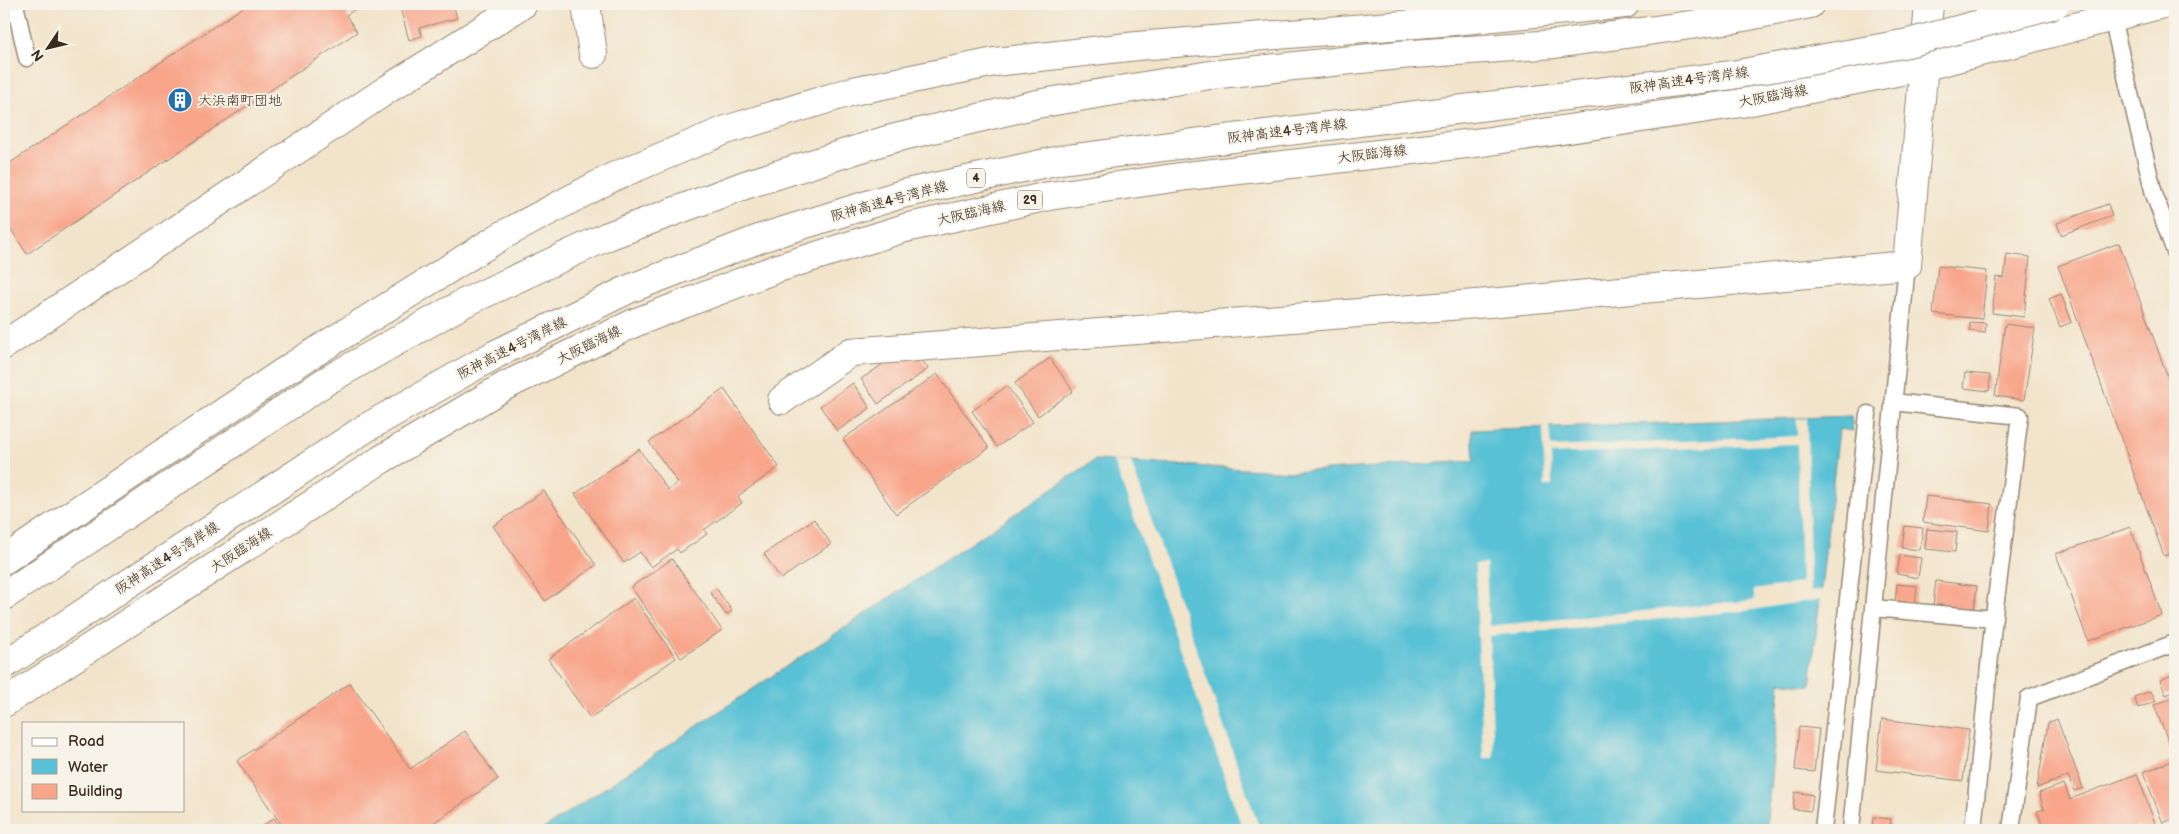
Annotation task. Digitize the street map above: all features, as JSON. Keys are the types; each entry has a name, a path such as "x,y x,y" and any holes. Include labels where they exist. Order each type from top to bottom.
{"main road":[{"path":"4,346 388,89 523,4"},
{"path":"586,4 593,54"},
{"path":"4,560 291,367 503,235 614,177 726,130 853,91 995,62 1136,46 1454,21 1625,4"},
{"path":"4,596 326,381 464,303 608,236 745,185 887,140 1037,104 1210,75 1398,55 1555,44 1733,19 1810,4"},
{"path":"782,400 850,352 1049,335 1489,303 1907,265 1930,4"},
{"name":"阪神高速4号湾岸線","path":"4,665 366,428 496,354 629,289 764,237 902,194 1060,160 1732,75 1908,43 2055,4"},
{"name":"大阪臨海線","path":"4,703 382,459 505,386 634,323 778,268 905,228 1048,196 1197,174 1493,140 1741,103 1926,66 2164,4"}],"lane":[{"path":"15,4 27,58"},
{"path":"2112,18 2154,194 2175,252"},
{"path":"1851,830 1907,265"},
{"path":"1893,402 2020,416 1994,619 1973,830"},
{"path":"1823,830 1868,414"},
{"path":"1873,608 1994,619"},
{"path":"2011,830 2029,698 2175,644"}],"water":[{"path":"1851,416 1853,431 1839,429 1810,686 1780,682 1766,830 542,830 1095,460 1293,472 1474,461 1472,430"}],"pier":[{"path":"1807,418 1810,592 1822,590 1821,599 1752,610 1489,636 1494,758 1483,758 1475,564 1486,564 1489,626 1755,600 1753,590 1801,583 1797,444 1551,454 1552,486 1545,486 1543,427 1549,427 1551,447 1797,436 1797,419"},
{"path":"1114,461 1131,462 1260,830 1243,830"}],"building":[{"name":"大浜南町団地","path":"248,4 357,4 359,7 346,15 357,32 27,254 12,231 4,236 4,167"},
{"path":"399,4 453,4 457,18 419,28 422,36 409,40"},
{"path":"2108,204 2112,216 2061,235 2057,223"},
{"path":"2119,243 2175,397 2175,552 2164,556 2058,266"},
{"path":"2007,254 2030,257 2024,317 1992,313 1996,277 2004,278"},
{"path":"1938,266 1987,271 1982,319 1933,314"},
{"path":"2061,294 2072,322 2060,327 2049,299"},
{"path":"1970,322 1986,323 1985,333 1970,331"},
{"path":"2005,324 2035,328 2024,400 1995,396"},
{"path":"920,357 928,369 878,404 861,379 886,362"},
{"path":"1050,358 1073,391 1038,416 1015,383"},
{"path":"1965,373 1990,375 1989,391 1963,388"},
{"path":"937,374 989,448 896,514 843,439"},
{"path":"853,383 870,408 837,431 820,406"},
{"path":"1007,386 1033,422 997,447 972,411"},
{"path":"724,389 779,467 738,496 742,503 704,530 707,534 680,553 677,549 651,567 640,552 624,563 575,494 639,449 668,490 678,483 649,442"},
{"path":"544,491 596,565 545,601 493,526"},
{"path":"1926,496 1992,504 1989,531 1923,522"},
{"path":"814,519 831,544 781,579 764,554"},
{"path":"1905,526 1923,528 1920,550 1902,548"},
{"path":"2130,527 2162,615 2088,641 2056,554"},
{"path":"1927,529 1957,532 1955,552 1925,549"},
{"path":"1900,555 1921,558 1918,578 1897,574"},
{"path":"672,559 722,630 681,658 631,587"},
{"path":"1936,581 1977,586 1974,611 1933,605"},
{"path":"1897,584 1917,586 1915,604 1895,602"},
{"path":"716,588 732,611 726,615 710,592"},
{"path":"634,598 676,658 590,718 548,659"},
{"path":"2172,675 2175,691 2166,695 2160,680"},
{"path":"350,683 410,769 465,731 498,779 423,830 285,830 237,761"},
{"path":"2151,691 2156,701 2138,708 2134,697"},
{"path":"2175,697 2175,746 2171,748 2154,705"},
{"path":"1882,719 1969,730 1963,781 1876,770"},
{"path":"2057,719 2083,788 2074,791 2068,776 2037,788 2048,723"},
{"path":"1799,727 1819,729 1814,772 1795,770"},
{"path":"2175,760 2175,818 2163,823 2143,772"},
{"path":"2137,774 2156,826 2145,830 2140,830 2139,827 2132,830 2044,830 2037,811 2044,809 2039,793 2064,784 2070,799"},
{"path":"1795,792 1813,795 1811,811 1793,809"},
{"path":"1873,817 1891,819 1890,830 1872,830"},
{"path":"274,818 282,830 256,830"}],"place":[{"name":"大浜南町団地","path":"180,100"}]}
